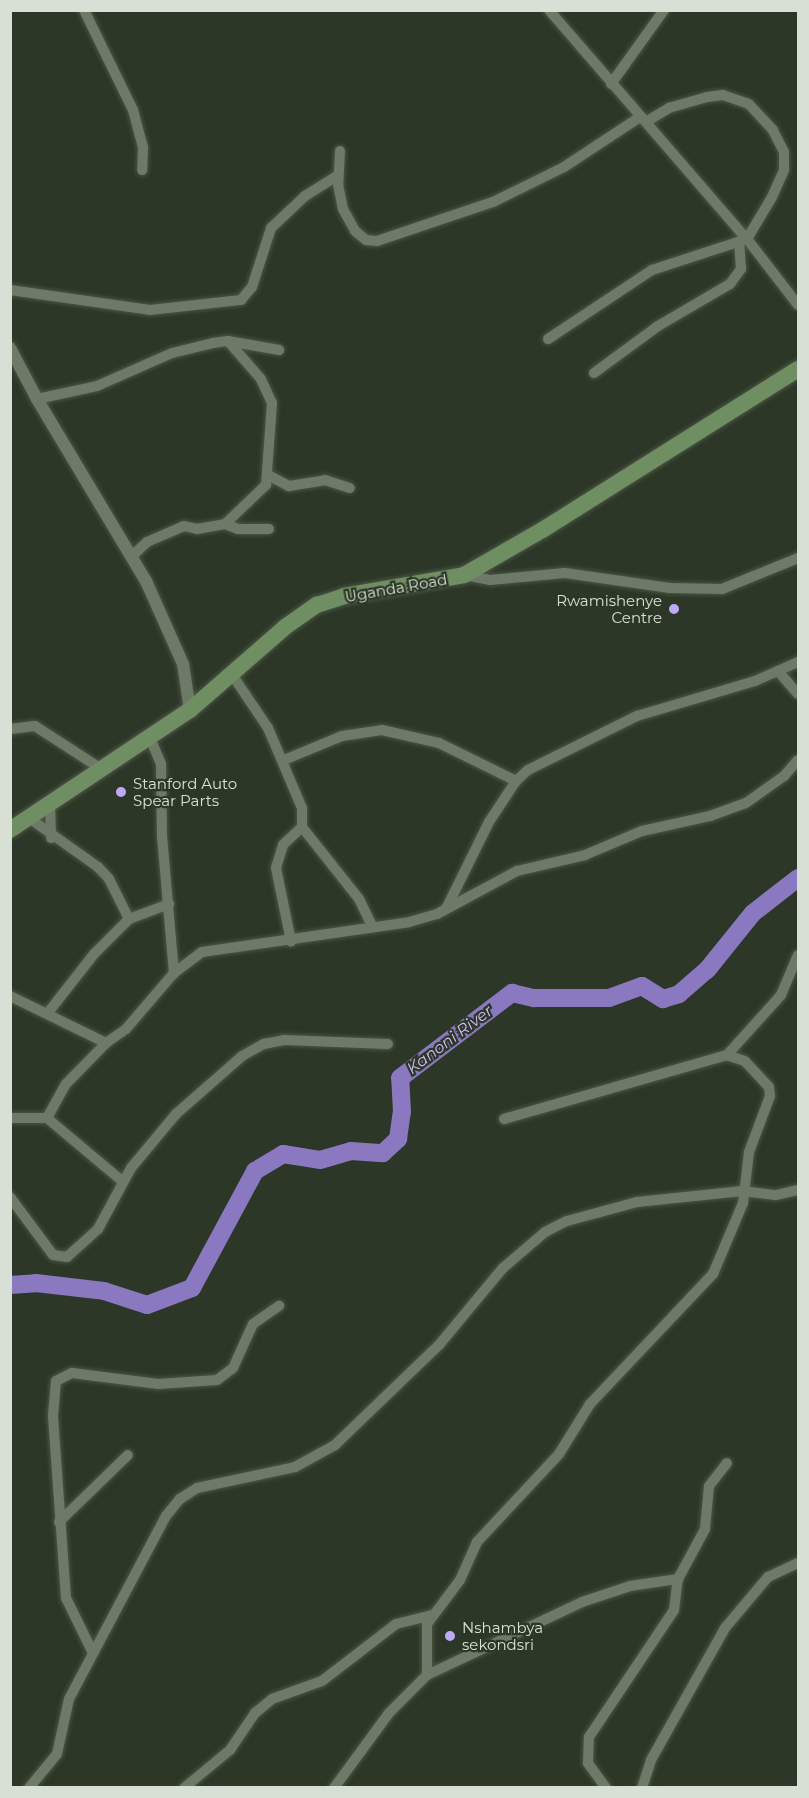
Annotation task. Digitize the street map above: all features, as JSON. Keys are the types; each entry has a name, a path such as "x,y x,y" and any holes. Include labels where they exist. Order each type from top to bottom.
{"main road":[{"name":"Uganda Road","path":"10,830 190,710 233,676 285,627 316,605 344,596 464,574 544,529 798,369"}],"street":[{"path":"84,10 133,110 142,147 142,170"},
{"path":"549,10 798,305"},
{"path":"611,84 664,10"},
{"path":"340,151 338,175 342,209 355,231 366,240 377,241 502,198 564,167 643,119 687,100 723,95 758,110 784,152 784,170 743,241 741,269 730,284 658,326 594,373"},
{"path":"10,290 150,310 241,300 252,287 264,239 271,228 305,196 338,175"},
{"path":"548,339 652,270 743,241"},
{"path":"131,556 147,542 184,526 197,529 225,524 266,485 272,403 268,390 228,341"},
{"path":"37,399 97,386 172,353 228,341 279,350"},
{"path":"10,348 37,399 146,581 183,664 190,710"},
{"path":"268,475 289,486 325,480 350,488"},
{"path":"225,524 238,530 269,529"},
{"path":"464,574 490,580 565,573 669,588 722,590 798,558"},
{"path":"446,909 489,822 516,781 561,752 637,716 778,671 798,662"},
{"path":"778,671 798,694"},
{"path":"233,676 260,715 284,760 303,808 302,827 359,899 372,926"},
{"path":"10,729 35,726 103,770"},
{"path":"284,760 342,736 382,730 439,743 516,781"},
{"path":"150,738 161,764 162,836 174,973"},
{"path":"47,1118 66,1084 106,1042 126,1029 174,973 202,952 291,941 372,926 409,922 446,909 517,871 585,855 642,831 710,816 746,803 784,776 798,760"},
{"path":"50,805 51,838"},
{"path":"29,818 51,838 98,867 109,879 129,919"},
{"path":"291,941 276,868 283,845 302,827"},
{"path":"47,1014 94,954 129,919 169,904"},
{"path":"504,1119 727,1055 781,995 798,955"},
{"path":"10,996 106,1042"},
{"path":"10,1197 53,1255 67,1257 98,1229 122,1181 197,1093 242,1056 264,1044 315,1039 388,1044"},
{"path":"427,1675 430,1657 426,1634 433,1615 454,1589 477,1542 559,1454 590,1404 704,1287 721,1259 743,1203 742,1191 749,1152 770,1096 769,1087 753,1067 727,1055"},
{"path":"10,1118 47,1118 122,1181"},
{"path":"29,1788 57,1754 69,1699 92,1651 166,1516 180,1499 197,1488 295,1467 335,1445 439,1345 503,1268 545,1232 567,1221 638,1202 742,1191 776,1196 798,1190"},
{"path":"92,1651 66,1598 59,1522 53,1389 61,1377 72,1373 99,1374 128,1383 158,1384 217,1380 233,1368 254,1324 279,1306"},
{"path":"59,1522 128,1455"},
{"path":"606,1788 588,1763 589,1737 674,1610 678,1579 705,1529 709,1486 727,1463"},
{"path":"642,1788 651,1760 725,1628 768,1577 798,1563"},
{"path":"334,1788 390,1713 427,1675 582,1602 630,1586 678,1579"},
{"path":"184,1788 230,1750 255,1713 272,1699 322,1681 396,1624 433,1615"}],"waterway":[{"name":"Kanoni River","path":"10,1285 36,1283 104,1291 147,1305 192,1288 255,1171 283,1154 320,1160 351,1151 383,1153 398,1139 402,1112 400,1078 512,993 534,998 609,998 642,986 663,999 679,994 707,970 753,913 798,878"}],"place":[{"name":"Rwamishenye Centre","path":"674,609"},
{"name":"Stanford Auto Spear Parts","path":"121,792"},
{"name":"Nshambya sekondsri","path":"450,1636"}]}
